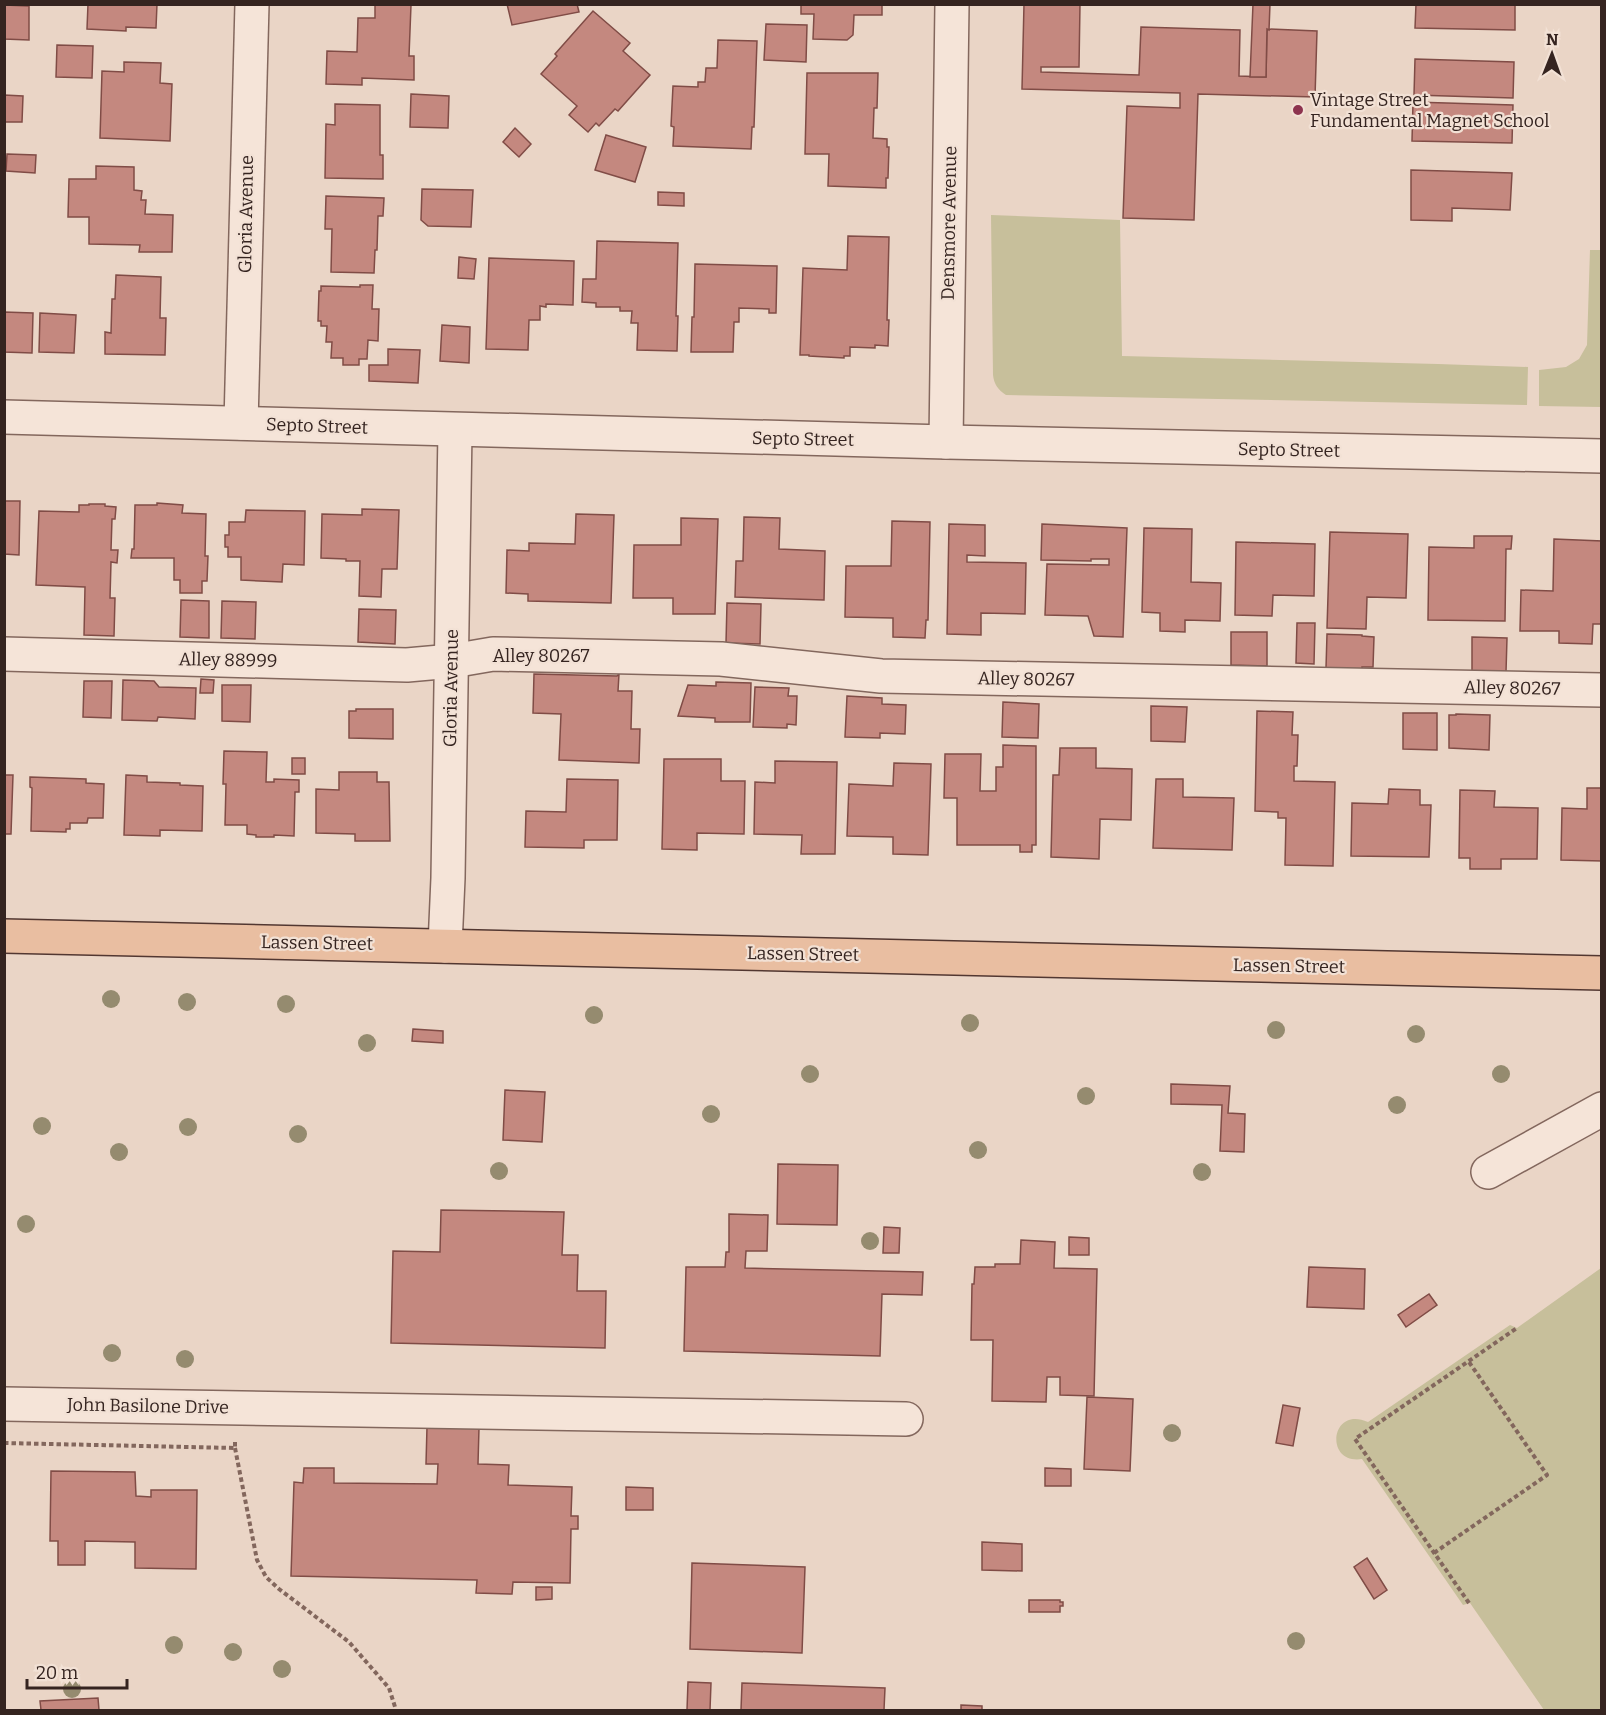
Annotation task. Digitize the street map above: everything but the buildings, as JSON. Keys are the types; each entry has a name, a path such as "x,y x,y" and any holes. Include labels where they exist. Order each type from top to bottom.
{"main road":[{"name":"Lassen Street","path":"4,936 1602,973"}],"street":[{"name":"Gloria Avenue","path":"241,423 252,4"},
{"name":"Densmore Avenue","path":"946,442 952,4"},
{"name":"Septo Street","path":"4,417 946,442 1602,456"},
{"name":"Gloria Avenue","path":"445,946 455,430"},
{"name":"Alley 88999","path":"4,654 407,664 452,661"},
{"name":"Alley 80267","path":"452,661 493,654 721,659 881,676 1602,690"},
{"path":"1488,1172 1602,1109"},
{"name":"John Basilone Drive","path":"4,1404 906,1419"}],"path":[{"path":"1469,1603 1355,1439 1516,1328"},
{"path":"1434,1553 1547,1475 1468,1361"},
{"path":"4,1443 144,1446"},
{"path":"235,1448 257,1560 266,1576 349,1642 389,1688 396,1710"}],"shaded area":[{"path":"991,215 1120,220 1122,356 1528,367 1527,405 1006,395 997,386 993,375"},
{"path":"1590,250 1601,250 1601,407 1539,406 1539,370 1566,367 1579,359 1587,345"},
{"path":"1601,1268 1601,1710 1544,1710 1470,1603 1463,1605 1362,1459 1350,1458 1342,1453 1337,1445 1336,1436 1339,1428 1346,1421 1355,1419 1368,1422 1510,1325 1517,1328"}],"place":[{"name":"Vintage Street Fundamental Magnet School","path":"1298,110"}]}
